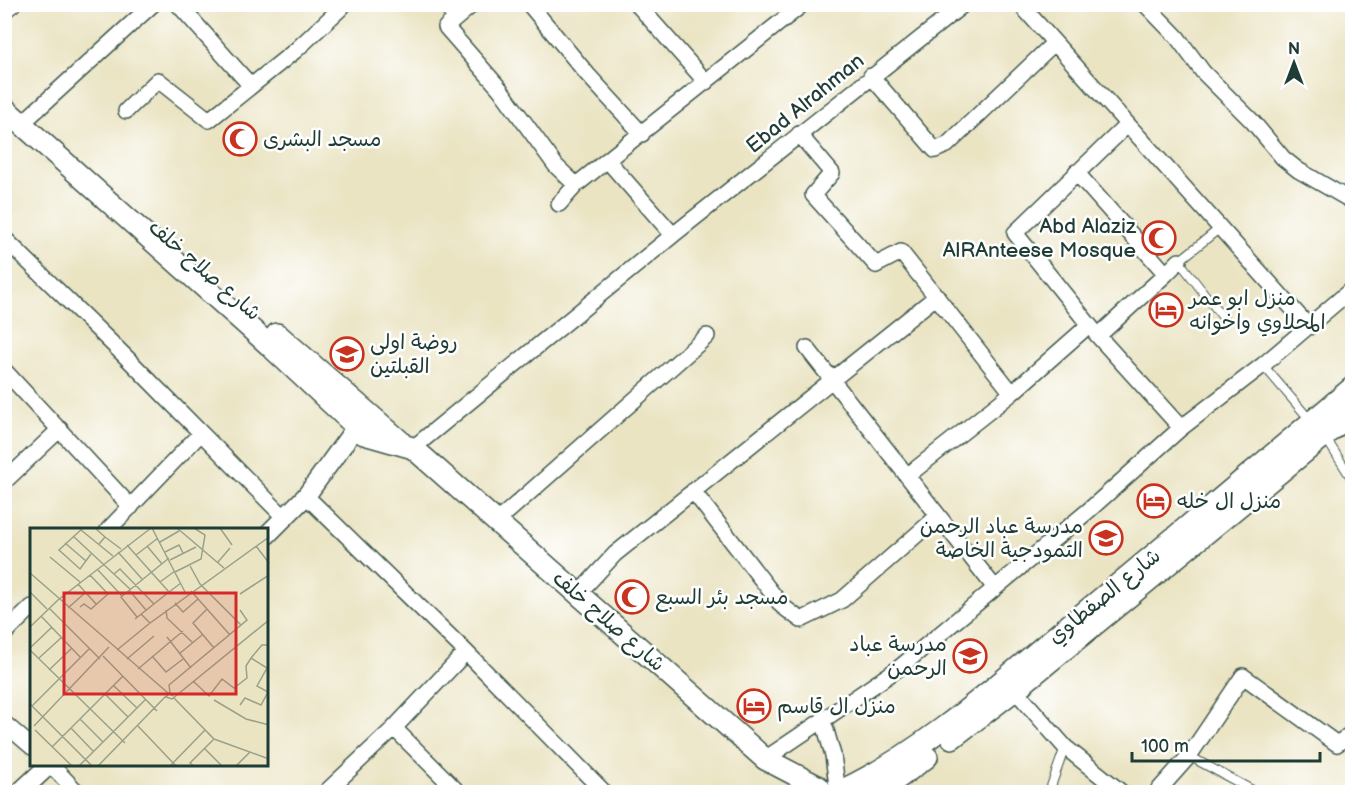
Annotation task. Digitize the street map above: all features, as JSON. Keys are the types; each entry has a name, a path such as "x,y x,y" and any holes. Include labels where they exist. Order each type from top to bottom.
{"main road":[{"name":"شارع صلاح خلف","path":"4,94 765,759 832,789"},
{"name":"شارع صلاح خلف","path":"4,108 260,337 364,434 409,447"},
{"name":"شارع الصفطاوي","path":"879,792 1015,690 1318,429 1353,388"},
{"name":"شارع الصفطاوي","path":"832,789 876,774 906,756 997,685 1191,525 1318,429 1353,413"}],"street":[{"path":"4,11 13,4"},
{"path":"29,117 153,4"},
{"path":"178,4 251,86"},
{"path":"126,111 158,80 209,120 297,50 342,7 339,4"},
{"path":"444,4 456,18"},
{"path":"473,4 446,27 500,88 556,166 576,185"},
{"path":"529,4 588,75 642,134"},
{"path":"637,4 706,82"},
{"path":"559,204 576,185 803,4"},
{"path":"1020,4 1309,327"},
{"path":"1145,4 1177,37 1203,72 1254,122 1283,158 1298,170 1353,201"},
{"name":"Ebad Alrahman","path":"409,447 959,6"},
{"path":"871,76 935,150 947,145 1054,43"},
{"path":"1127,125 1015,233 1094,331 1181,428"},
{"path":"799,134 832,173 813,195 876,265 901,252 1012,393"},
{"path":"608,161 673,235"},
{"path":"1076,172 1166,274"},
{"path":"4,238 128,359 284,517"},
{"path":"908,476 1166,274 1179,261"},
{"path":"765,759 899,668 1088,511 1181,428 1263,365 1353,289"},
{"path":"578,594 615,554 937,297"},
{"path":"496,522 707,336"},
{"path":"807,348 995,588"},
{"path":"4,370 131,507"},
{"path":"268,535 306,496 356,427"},
{"path":"4,482 60,429"},
{"path":"110,528 201,433"},
{"path":"693,491 782,606 801,620 842,600 938,516"},
{"path":"306,496 466,652 604,792"},
{"path":"4,634 30,609"},
{"path":"326,792 394,728 466,652"},
{"path":"1156,792 1189,756 1243,676 1337,744 1353,733"},
{"path":"1015,690 1065,747 1121,792"},
{"path":"823,720 833,755 832,789"},
{"path":"4,723 30,745"},
{"path":"394,728 458,792"},
{"path":"20,792 48,767"},
{"path":"52,767 77,792"}],"lane":[{"path":"1220,228 1179,261 1224,319"},
{"path":"1263,365 1318,429 1353,479"},
{"path":"1049,792 1065,747"},
{"path":"1189,756 1256,792"}],"place":[{"name":"مسجد البشرى","path":"240,139"},
{"name":"Abd Alaziz AlRAnteese Mosque","path":"1159,238"},
{"name":"منزل ابو عمر المحلاوي واخوانه","path":"1166,310"},
{"name":"روضة اولى القبلتين","path":"347,354"},
{"name":"منزل ال خله","path":"1154,501"},
{"name":"مدرسة عباد الرحمن التمودجية الخاصة","path":"1106,538"},
{"name":"مسجد بئر السبع","path":"632,597"},
{"name":"مدرسة عباد الرحمن","path":"970,656"},
{"name":"منزل ال قاسم","path":"754,706"}]}
